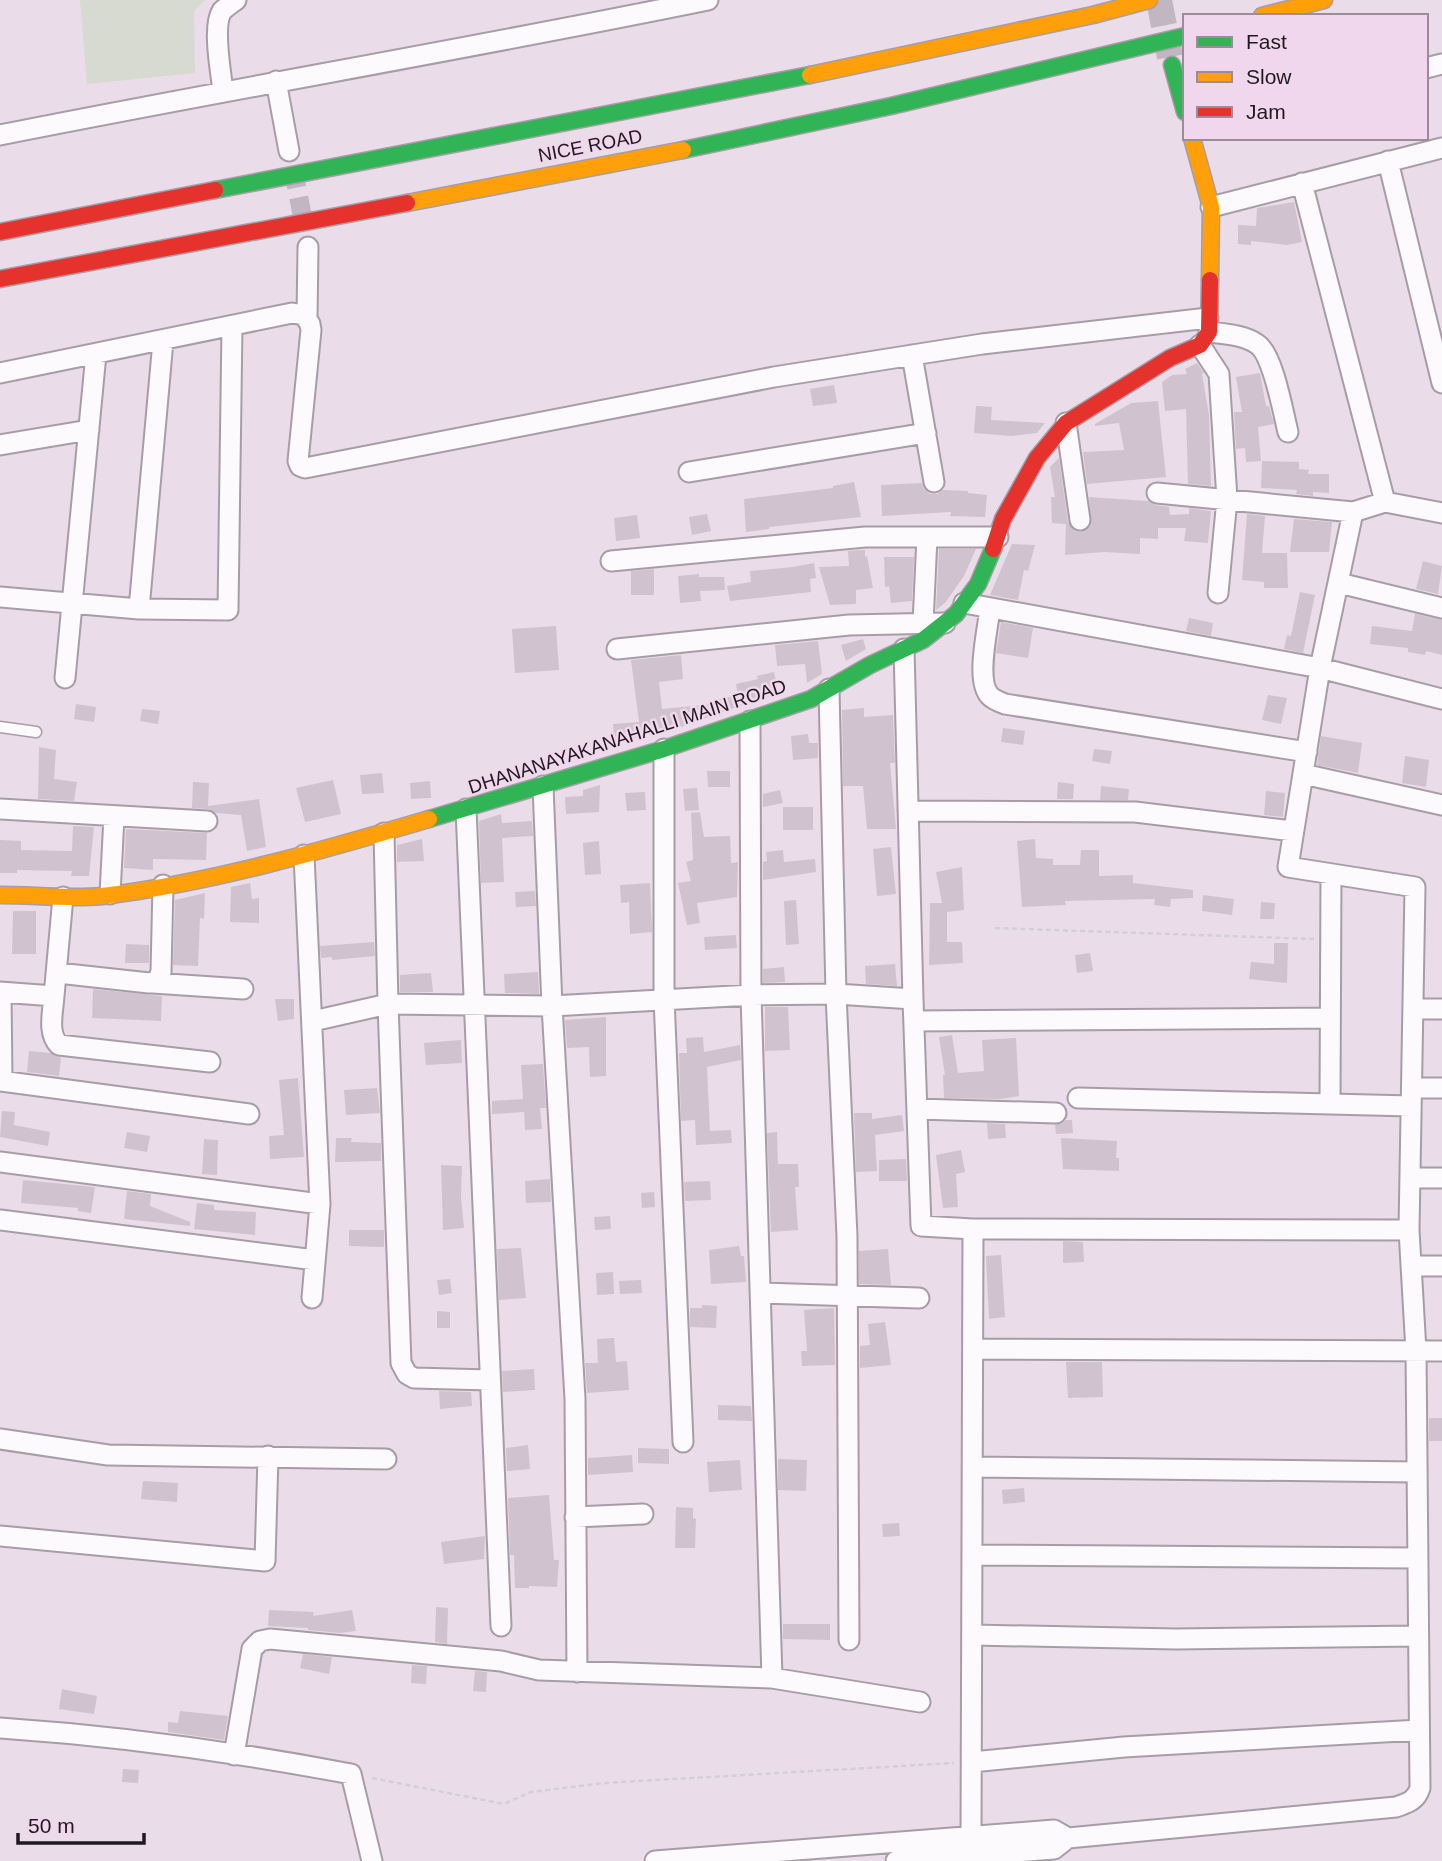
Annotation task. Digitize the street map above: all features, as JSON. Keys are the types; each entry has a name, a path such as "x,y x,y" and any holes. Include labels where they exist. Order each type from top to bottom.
{"main road":[{"name":"NICE ROAD","path":"0,232 884,61 1149,0"},
{"path":"1270,14 1324,0"},
{"name":"NICE ROAD","path":"0,279 900,105 1183,36"},
{"path":"1172,65 1183,105"},
{"path":"1193,140 1211,207 1206,332"},
{"name":"DHANANAYAKANAHALLI MAIN ROAD","path":"0,895 63,897 110,894 175,884 304,855 664,749 811,699 870,665 923,640 945,623 978,584 1003,519 1037,458 1066,423 1170,358 1206,332"}],"street":[{"path":"223,91 219,20 222,11 236,0"},
{"path":"0,135 276,81 462,49 679,3 708,0"},
{"path":"276,81 289,151"},
{"path":"1211,207 1442,148"},
{"path":"1388,161 1442,383"},
{"path":"1302,183 1385,502"},
{"path":"308,247 307,319 311,330 298,461 300,466 305,468 774,377 982,344 1206,332 1244,338 1261,346 1268,359 1288,432"},
{"path":"0,373 292,313 303,315 307,319"},
{"path":"0,597 139,609 228,610 232,326"},
{"path":"1206,332 1219,374 1227,499 1219,593"},
{"path":"139,609 163,341"},
{"path":"65,678 96,354"},
{"path":"912,355 934,482"},
{"path":"1066,423 1080,520"},
{"path":"0,445 89,430"},
{"path":"690,472 926,433"},
{"path":"1157,493 1353,512 1385,502 1442,513"},
{"path":"896,1861 990,1858 1054,1849 1068,1838 1396,1807 1418,1795 1416,1351 1409,1230 1415,887 1288,867 1320,668 1353,512"},
{"path":"611,561 864,537 998,537"},
{"path":"923,623 928,537"},
{"path":"1339,583 1442,608"},
{"path":"964,603 1320,668 1442,698"},
{"path":"990,608 982,677 985,689 992,698 1005,704 1307,752"},
{"path":"617,649 849,625 945,623"},
{"path":"904,649 921,1226 973,1230 1409,1230"},
{"path":"829,689 836,994 847,1236 849,1640"},
{"path":"750,721 751,995 772,1678"},
{"path":"664,749 663,999 683,1442"},
{"path":"1303,774 1442,804"},
{"path":"543,786 552,1006 575,1399 577,1672"},
{"path":"0,809 207,821"},
{"path":"466,809 472,1006 501,1626"},
{"path":"908,811 1135,812 1293,831"},
{"path":"110,894 114,817"},
{"path":"384,833 401,1363 407,1374 414,1378 490,1380"},
{"path":"304,855 320,1204 312,1298"},
{"path":"1330,1104 1331,874"},
{"path":"153,983 159,979 161,972 163,885"},
{"path":"63,897 53,1039 59,1045 210,1062"},
{"path":"58,973 243,989"},
{"path":"54,996 0,992 1,1081 249,1114"},
{"path":"313,1021 388,1004 552,1006 751,995 836,994 913,999"},
{"path":"1413,1009 1442,1009"},
{"path":"914,1021 1330,1018"},
{"path":"1078,1098 1330,1104 1412,1097 1442,1088"},
{"path":"918,1109 1056,1112"},
{"path":"0,1162 320,1204"},
{"path":"1410,1178 1442,1178"},
{"path":"0,1220 315,1260"},
{"path":"973,1230 971,1837 990,1858"},
{"path":"1411,1265 1442,1266"},
{"path":"761,1293 919,1298"},
{"path":"973,1349 1442,1352"},
{"path":"0,1439 45,1448 108,1455 386,1459"},
{"path":"0,1536 265,1561 268,1456"},
{"path":"973,1467 1416,1472"},
{"path":"575,1517 643,1514"},
{"path":"973,1555 1417,1558"},
{"path":"973,1635 1176,1639 1418,1636"},
{"path":"234,1755 252,1649 264,1639 501,1661 539,1671 772,1678 920,1702"},
{"path":"0,1728 70,1733 351,1774 372,1861"},
{"path":"972,1762 1124,1747 1419,1730"},
{"path":"655,1861 1054,1830 1068,1838"}],"lane":[{"path":"0,727 36,732"}],"path":[{"path":"995,928 1330,940"},
{"path":"351,1774 504,1804 531,1792 604,1783 972,1762"}],"shaded area":[{"path":"80,0 205,0 194,11 195,73 87,84"}],"building":[{"path":"1294,202 1302,242 1287,245 1251,241 1251,245 1238,244 1238,225 1256,226 1257,208"},
{"path":"1197,363 1204,373 1202,374 1209,415 1211,486 1188,484 1186,409 1165,411 1162,382 1172,375 1187,374 1185,369"},
{"path":"1260,373 1266,406 1269,406 1274,424 1258,427 1261,461 1246,462 1245,448 1236,449 1234,412 1242,412 1236,377"},
{"path":"834,385 837,403 813,406 810,389"},
{"path":"1158,401 1166,477 1087,484 1083,452 1124,450 1119,423 1095,424 1131,403"},
{"path":"976,406 992,407 991,420 1045,423 1037,433 1011,436 974,433"},
{"path":"1059,458 1068,522 1075,531 1082,532 1091,525 1089,497 1148,501 1169,507 1170,515 1189,514 1189,508 1211,511 1208,543 1184,541 1186,528 1158,528 1158,539 1140,538 1140,554 1104,552 1065,555 1066,524 1052,523 1051,497 1055,497 1050,467"},
{"path":"1262,461 1299,462 1299,469 1309,470 1308,474 1329,474 1329,493 1313,492 1313,496 1296,494 1297,490 1261,488"},
{"path":"854,482 861,517 746,532 744,499 833,488"},
{"path":"922,483 930,494 943,490 987,495 985,517 950,516 951,512 882,516 881,485"},
{"path":"707,514 711,531 692,535 689,517"},
{"path":"1247,514 1265,516 1262,553 1287,553 1288,588 1264,588 1264,582 1242,580"},
{"path":"637,515 640,538 616,541 614,518"},
{"path":"1294,519 1332,522 1329,552 1290,552"},
{"path":"1012,544 1035,545 1028,571 1024,570 1018,600 990,595"},
{"path":"939,549 976,549 964,576 945,603 936,610"},
{"path":"865,550 873,588 856,590 856,604 830,605 819,567 849,566 848,551"},
{"path":"884,557 914,557 912,601 891,603 889,586 885,587"},
{"path":"1423,561 1442,566 1438,594 1416,589"},
{"path":"814,563 816,578 810,579 811,592 730,601 727,586 751,582 750,571"},
{"path":"654,569 654,595 631,595 631,571"},
{"path":"699,574 699,577 724,577 725,590 700,591 701,601 680,603 678,576"},
{"path":"1300,592 1315,595 1303,653 1284,649 1287,635 1291,636"},
{"path":"1415,614 1442,620 1442,655 1426,651 1425,655 1408,652 1408,648 1370,644 1372,626 1412,631"},
{"path":"1189,618 1213,623 1211,636 1186,631"},
{"path":"1001,622 1033,628 1028,658 996,653"},
{"path":"556,626 559,670 515,673 512,629"},
{"path":"863,639 866,649 846,661 841,645"},
{"path":"818,641 822,674 807,683 805,664 777,666 775,645"},
{"path":"681,655 683,679 659,682 662,709 712,704 714,715 681,727 644,730 645,737 614,739 613,724 639,722 631,660"},
{"path":"774,672 779,693 719,713 716,700 738,695 736,684"},
{"path":"1268,695 1287,698 1281,724 1262,720"},
{"path":"76,704 96,707 94,722 74,719"},
{"path":"864,708 864,717 893,715 895,763 890,763 896,829 867,829 863,786 843,786 842,710"},
{"path":"142,709 160,711 158,724 140,721"},
{"path":"1003,728 1025,731 1023,745 1001,742"},
{"path":"808,734 809,743 818,743 818,758 793,760 791,736"},
{"path":"1321,736 1362,743 1358,773 1317,765"},
{"path":"39,747 56,750 54,779 77,782 74,801 38,799"},
{"path":"1094,749 1112,751 1110,764 1092,761"},
{"path":"1405,756 1429,760 1426,787 1402,783"},
{"path":"707,771 730,771 730,787 708,787"},
{"path":"382,773 384,793 362,794 360,775"},
{"path":"333,780 341,814 305,822 296,788"},
{"path":"430,781 431,798 411,799 410,783"},
{"path":"193,782 209,783 208,806 259,799 266,847 247,851 241,815 192,808"},
{"path":"1058,782 1074,784 1073,799 1057,799"},
{"path":"600,785 599,812 566,814 565,797 583,796 583,790"},
{"path":"1101,786 1129,789 1128,800 1100,800"},
{"path":"697,788 699,810 685,811 683,789"},
{"path":"780,790 783,803 763,807 763,794"},
{"path":"1266,791 1285,793 1283,817 1264,815"},
{"path":"645,792 646,810 627,811 625,793"},
{"path":"783,807 813,807 813,830 783,830"},
{"path":"700,812 704,837 730,836 731,863 738,862 737,897 697,903 700,923 687,925 678,883 691,881 686,862 693,860 691,813"},
{"path":"501,814 502,823 532,821 533,836 502,838 504,882 481,883 479,821"},
{"path":"73,826 94,827 89,876 71,876 72,871 17,870 17,873 0,873 0,840 21,841 21,850 72,851"},
{"path":"126,829 207,833 206,860 153,859 153,870 124,868"},
{"path":"422,839 424,861 397,862 397,845"},
{"path":"1035,839 1036,858 1053,859 1053,865 1080,865 1081,850 1099,850 1099,876 1133,875 1133,883 1193,890 1193,898 1171,899 1170,907 1154,905 1155,899 1065,901 1066,905 1022,907 1017,841"},
{"path":"599,841 601,874 585,875 583,843"},
{"path":"891,847 896,894 877,896 873,849"},
{"path":"783,850 784,862 815,859 816,872 763,880 766,852"},
{"path":"962,867 964,910 947,912 947,942 962,942 963,963 929,965 930,903 942,903 936,872"},
{"path":"250,883 252,899 259,898 259,923 230,922 231,887"},
{"path":"650,883 652,932 630,934 629,902 621,903 620,885"},
{"path":"535,891 536,906 516,907 515,892"},
{"path":"205,893 204,919 200,918 198,966 173,965 175,900"},
{"path":"1203,895 1234,899 1232,915 1202,911"},
{"path":"796,900 799,944 786,945 784,901"},
{"path":"1261,902 1275,903 1274,919 1260,919"},
{"path":"13,911 36,911 36,954 12,954"},
{"path":"736,935 737,948 705,950 704,937"},
{"path":"374,942 375,956 332,960 332,957 321,958 320,946"},
{"path":"1274,943 1288,943 1287,983 1249,979 1251,962 1274,964"},
{"path":"126,944 149,945 149,963 125,963"},
{"path":"1090,953 1093,971 1077,973 1075,955"},
{"path":"895,964 897,986 866,984 865,966"},
{"path":"784,967 785,982 763,983 763,969"},
{"path":"538,972 539,994 505,993 504,974"},
{"path":"431,973 433,992 400,992 400,975"},
{"path":"93,989 162,996 161,1021 92,1018"},
{"path":"275,999 294,999 294,1019 278,1021"},
{"path":"765,1007 788,1007 790,1050 765,1051"},
{"path":"606,1017 606,1076 590,1077 589,1047 567,1048 565,1020"},
{"path":"952,1035 958,1073 984,1071 982,1040 1016,1038 1019,1096 1001,1099 944,1098 945,1075 939,1037"},
{"path":"703,1037 704,1052 740,1045 741,1060 707,1067 710,1131 731,1130 732,1143 696,1145 695,1120 681,1121 679,1053 687,1053 686,1038"},
{"path":"461,1040 462,1063 426,1065 424,1043"},
{"path":"29,1051 50,1053 61,1058 59,1076 27,1072"},
{"path":"543,1064 546,1108 540,1108 542,1129 525,1130 524,1112 492,1114 492,1101 523,1099 521,1065"},
{"path":"298,1078 304,1157 270,1159 269,1136 284,1135 279,1080"},
{"path":"377,1088 380,1113 346,1115 344,1090"},
{"path":"2,1111 15,1112 14,1125 50,1132 48,1146 0,1137"},
{"path":"854,1113 872,1113 872,1119 902,1115 904,1131 875,1135 877,1171 856,1172"},
{"path":"1072,1120 1073,1133 1056,1134 1055,1125"},
{"path":"987,1123 1005,1124 1006,1138 988,1139"},
{"path":"127,1132 150,1136 147,1152 124,1148"},
{"path":"777,1132 778,1164 798,1164 799,1187 795,1187 798,1230 771,1232 767,1133"},
{"path":"336,1138 352,1138 351,1142 381,1143 381,1161 335,1162"},
{"path":"1061,1138 1117,1141 1116,1158 1119,1158 1119,1171 1063,1169"},
{"path":"204,1139 218,1140 217,1175 202,1174"},
{"path":"961,1150 965,1172 956,1174 958,1207 943,1208 936,1155"},
{"path":"906,1159 907,1181 879,1181 879,1160"},
{"path":"441,1165 462,1166 464,1228 443,1230"},
{"path":"550,1179 551,1202 526,1203 525,1181"},
{"path":"23,1180 95,1187 91,1213 78,1211 78,1208 21,1203"},
{"path":"710,1181 711,1200 685,1201 684,1182"},
{"path":"127,1191 151,1194 150,1206 190,1222 190,1226 124,1219"},
{"path":"654,1192 655,1207 642,1208 641,1193"},
{"path":"197,1203 214,1205 214,1210 256,1212 255,1235 194,1229"},
{"path":"610,1216 611,1229 595,1230 594,1217"},
{"path":"349,1230 384,1230 384,1247 349,1246"},
{"path":"1063,1241 1083,1242 1084,1262 1063,1263"},
{"path":"739,1246 741,1256 744,1256 746,1282 711,1284 709,1250"},
{"path":"521,1248 526,1298 499,1300 497,1249"},
{"path":"888,1249 891,1285 859,1284 859,1251"},
{"path":"1001,1255 1005,1317 989,1319 986,1256"},
{"path":"613,1272 614,1294 597,1295 596,1273"},
{"path":"450,1279 452,1293 439,1295 437,1280"},
{"path":"641,1280 642,1293 620,1294 619,1281"},
{"path":"702,1305 717,1306 716,1328 690,1327 690,1308 702,1308"},
{"path":"834,1308 835,1365 802,1366 801,1351 807,1351 804,1310"},
{"path":"437,1311 450,1312 450,1328 437,1328"},
{"path":"885,1322 891,1365 860,1368 860,1346 870,1345 868,1324"},
{"path":"614,1338 616,1362 627,1361 629,1390 587,1393 585,1363 598,1363 597,1339"},
{"path":"1066,1362 1102,1362 1103,1397 1068,1398"},
{"path":"534,1369 535,1390 503,1392 502,1371"},
{"path":"439,1391 471,1392 472,1406 440,1409"},
{"path":"718,1405 751,1406 752,1421 718,1420"},
{"path":"1429,1418 1442,1418 1442,1441 1429,1441"},
{"path":"528,1445 530,1469 507,1471 506,1448"},
{"path":"638,1448 669,1449 669,1464 638,1463"},
{"path":"632,1455 633,1472 588,1475 588,1458"},
{"path":"778,1459 807,1460 806,1491 778,1490"},
{"path":"740,1460 742,1490 709,1492 707,1462"},
{"path":"143,1481 178,1483 177,1502 141,1499"},
{"path":"1024,1488 1025,1502 1003,1504 1002,1490"},
{"path":"549,1495 554,1560 559,1560 557,1587 515,1588 514,1555 510,1555 508,1498"},
{"path":"676,1507 693,1508 693,1518 696,1519 695,1548 675,1548"},
{"path":"899,1523 900,1536 883,1537 882,1524"},
{"path":"485,1536 484,1559 444,1564 441,1542"},
{"path":"436,1607 448,1608 447,1644 435,1642"},
{"path":"269,1610 314,1612 313,1616 352,1610 356,1631 340,1633 268,1626"},
{"path":"783,1624 830,1624 830,1640 783,1639"},
{"path":"303,1654 332,1657 329,1674 300,1668"},
{"path":"412,1665 427,1666 426,1684 411,1683"},
{"path":"475,1671 487,1672 486,1692 473,1691"},
{"path":"62,1689 97,1696 94,1714 59,1709"},
{"path":"180,1711 228,1716 224,1740 168,1732 168,1722 178,1723"},
{"path":"123,1769 139,1770 138,1783 122,1782"}],"tunnel":[{"path":"1159,0 1170,57"},
{"path":"293,169 305,229"}],"traffic: fast":[{"path":"683,150 891,106 1183,36"},
{"path":"1172,65 1183,105"},
{"path":"215,190 810,75"},
{"path":"429,819 664,749 811,699 870,665 923,640 956,614 978,584 993,549"}],"traffic: slow":[{"path":"810,75 1093,15 1149,0"},
{"path":"1270,14 1324,0"},
{"path":"1193,140 1211,207 1210,280"},
{"path":"407,203 683,150"},
{"path":"0,895 89,897 184,883 267,864 429,819"}],"traffic: jam":[{"path":"0,232 215,190"},
{"path":"0,279 407,203"},
{"path":"993,549 1003,519 1037,458 1066,423 1170,358 1200,345 1209,332 1210,280"}]}
